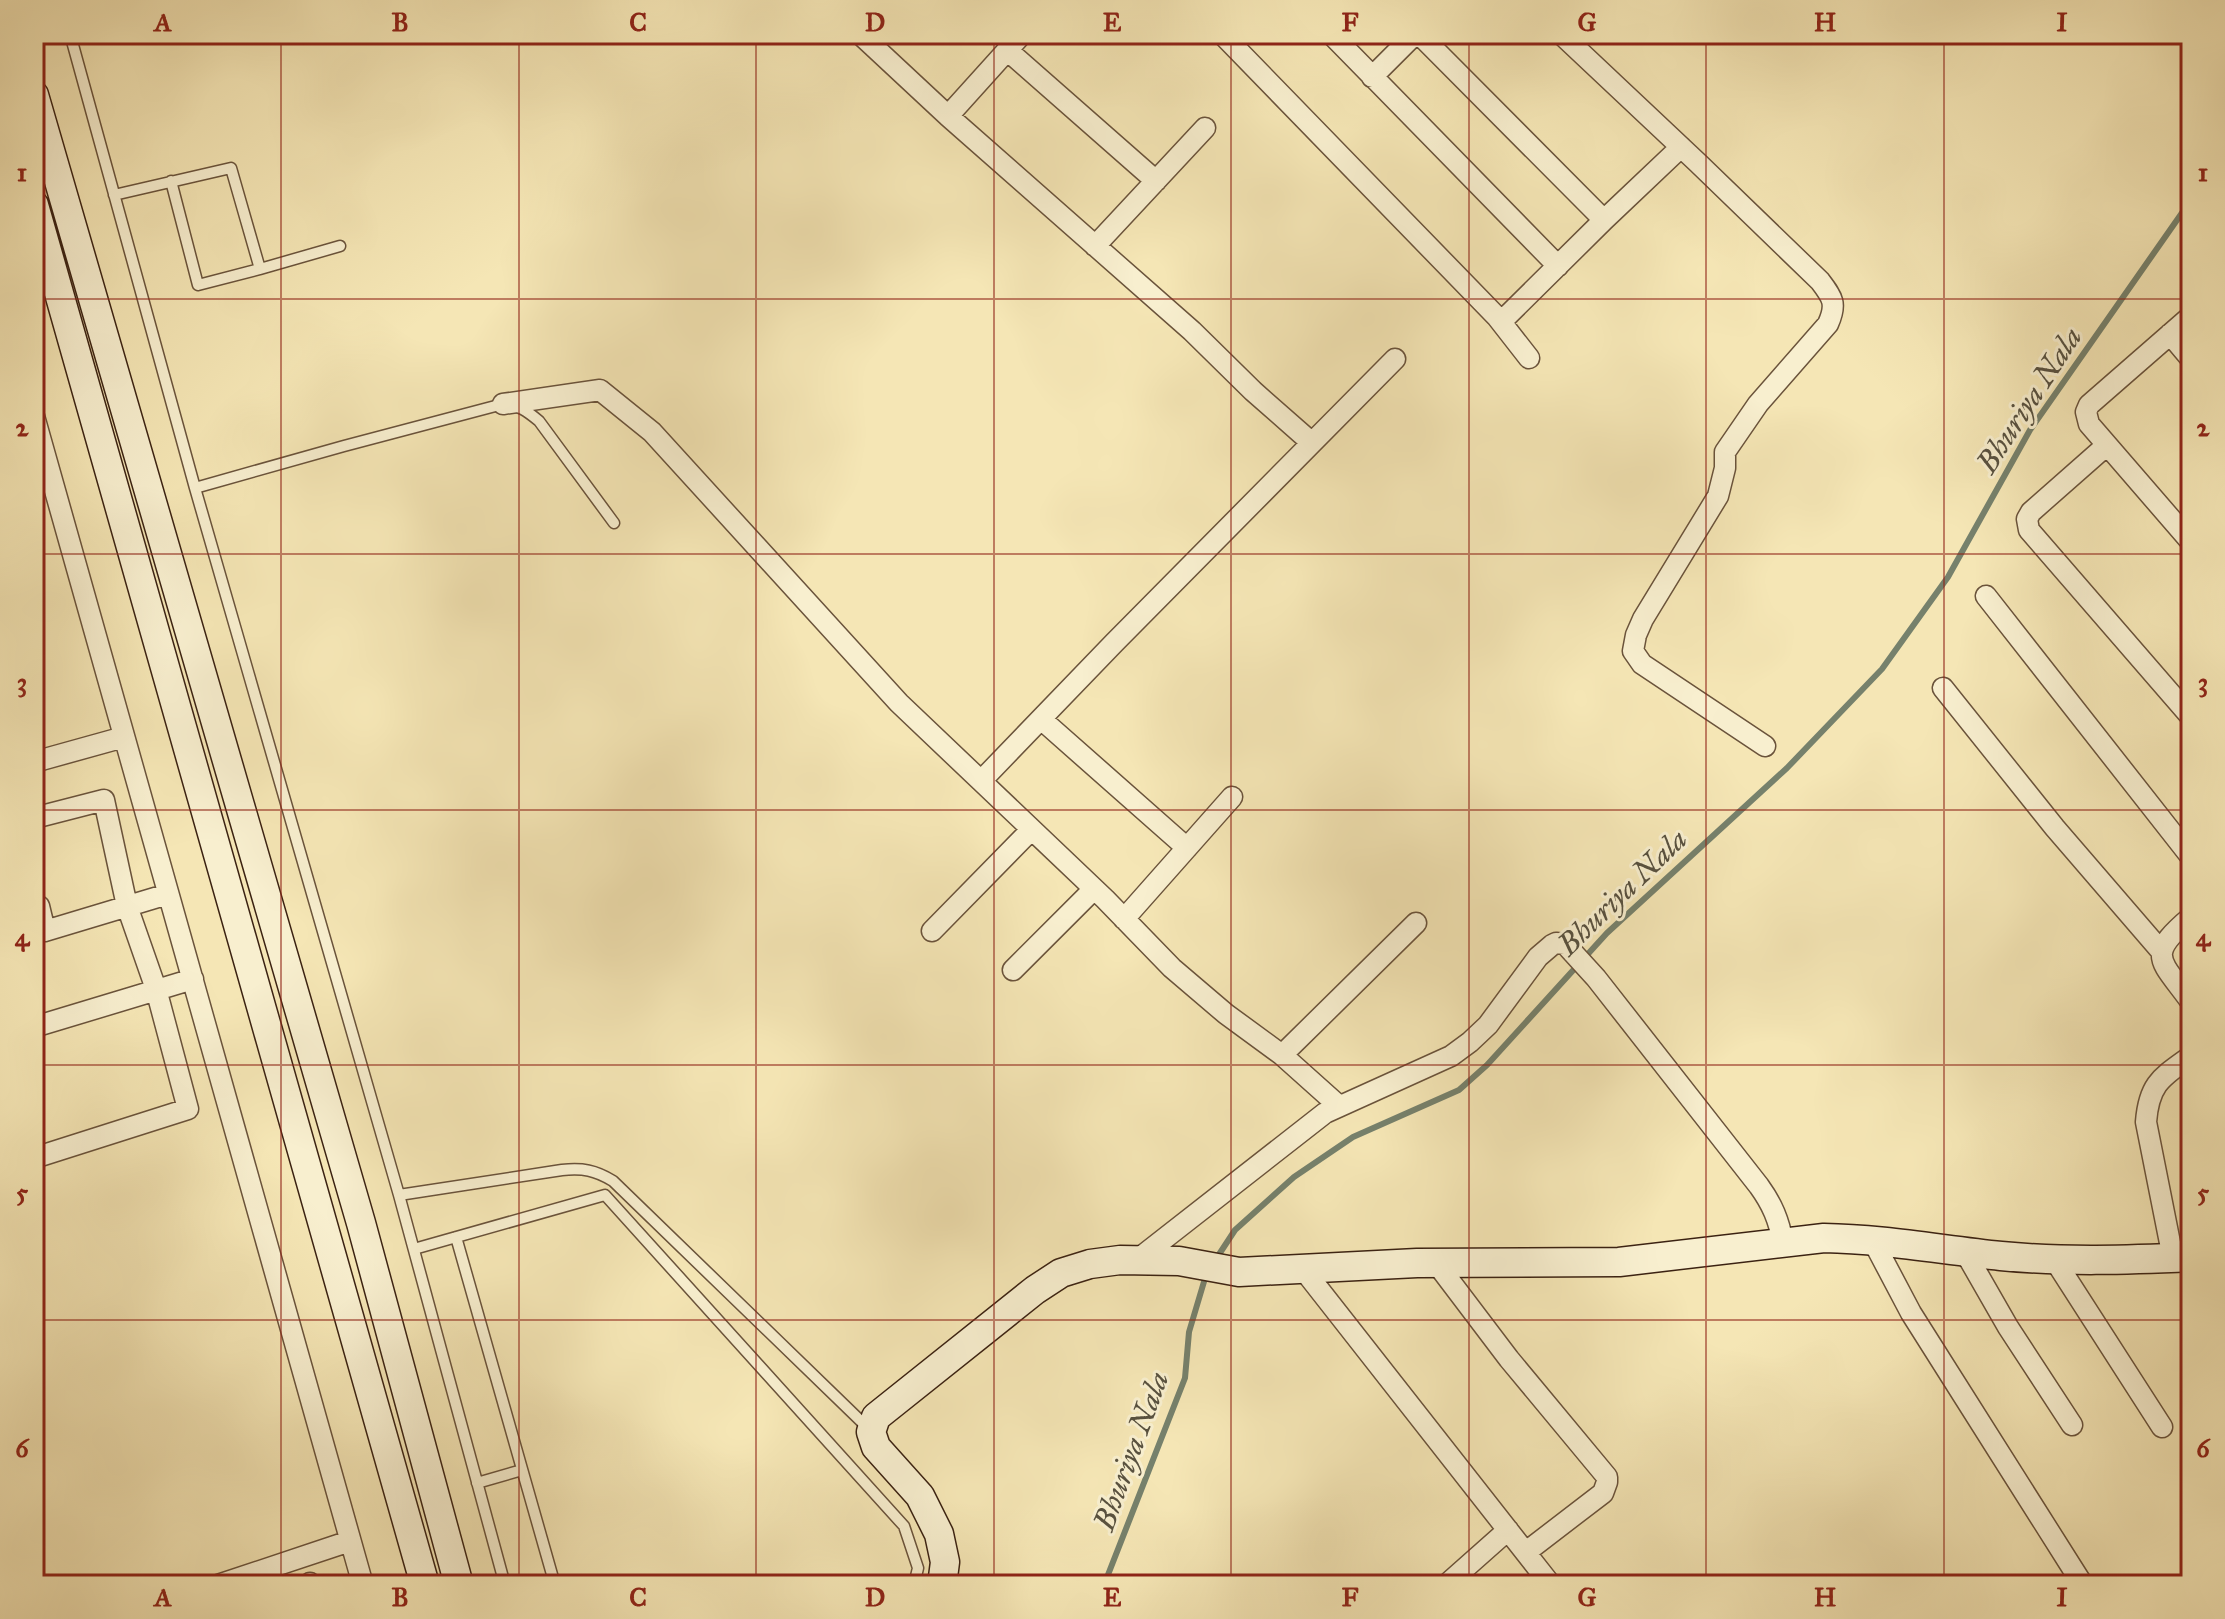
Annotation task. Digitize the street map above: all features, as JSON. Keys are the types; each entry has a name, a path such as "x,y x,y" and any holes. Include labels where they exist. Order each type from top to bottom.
{"street":[{"path":"860,34 948,116 1192,331 1312,443"},
{"path":"948,116 1022,34"},
{"path":"1222,34 1497,317 1529,358"},
{"path":"1331,34 1558,266"},
{"path":"1372,77 1417,34 1604,220"},
{"path":"1561,34 1820,281 1834,304 1828,324 1758,404 1725,452 1725,468 1718,496 1643,619 1634,643 1633,651 1642,664 1765,746"},
{"path":"1007,50 1156,181"},
{"path":"34,95 361,1223 459,1585"},
{"path":"1095,246 1205,128"},
{"path":"1497,317 1506,317 1681,147"},
{"path":"34,205 425,1585"},
{"path":"2191,316 2089,405 2086,412 2086,418 2107,445 2191,542"},
{"path":"2170,334 2191,359"},
{"path":"981,781 1395,359"},
{"path":"503,404 600,390 652,432 899,703 1172,968 1282,1055 1339,1106"},
{"path":"34,416 38,442 363,1585"},
{"path":"2107,445 2031,512 2027,525 2191,717"},
{"path":"1986,596 2191,857"},
{"path":"1943,688 2055,828 2161,951 2166,967 2191,1002"},
{"path":"1041,719 1187,848"},
{"path":"34,762 124,737"},
{"path":"1124,919 1232,797"},
{"path":"34,818 104,800 127,906 156,989 188,1109 34,1158"},
{"path":"932,931 1031,830"},
{"path":"1013,970 1094,889"},
{"path":"34,903 39,906 45,931 168,894"},
{"path":"2161,951 2173,933 2191,917"},
{"path":"1282,1055 1416,923"},
{"path":"1137,1260 1325,1113 1451,1056 1470,1042 1488,1025 1538,957 1556,943 1565,944 1596,978 1765,1195 1778,1217 1783,1243"},
{"path":"34,1027 193,979"},
{"path":"942,1585 945,1562 939,1534 920,1496 876,1447 871,1432 876,1417 1035,1290 1061,1273 1090,1264 1120,1260 1179,1261 1239,1272 1437,1264 1619,1262 1824,1238 2054,1259 2182,1257 2146,1122 2152,1090 2163,1077 2191,1056"},
{"path":"1873,1241 1911,1313 2083,1585"},
{"path":"1965,1252 2008,1327 2072,1425"},
{"path":"2054,1259 2162,1427"},
{"path":"1437,1264 1509,1359 1607,1477 1603,1493 1526,1552"},
{"path":"1303,1269 1551,1585"},
{"path":"1446,1585 1508,1530"},
{"path":"218,1585 350,1541"}],"lane":[{"path":"70,34 195,488 399,1195 505,1585"},
{"path":"114,195 231,168 260,269"},
{"path":"171,181 198,285 340,246"},
{"path":"195,488 503,404 515,405 539,421 614,523"},
{"path":"399,1195 562,1170 582,1168 598,1172 613,1181 871,1432"},
{"path":"414,1249 605,1195 904,1526 918,1568 914,1585"},
{"path":"456,1237 555,1585"},
{"path":"477,1483 522,1470"}],"waterway":[{"name":"Bhuriya Nala","path":"1216,1259 1235,1230 1294,1177 1353,1137 1459,1090 1487,1065 1607,933 1787,768 1882,669 1948,577 2030,430 2191,200"},
{"name":"Bhuriya Nala","path":"1104,1585 1185,1378 1189,1332 1206,1275"}]}
